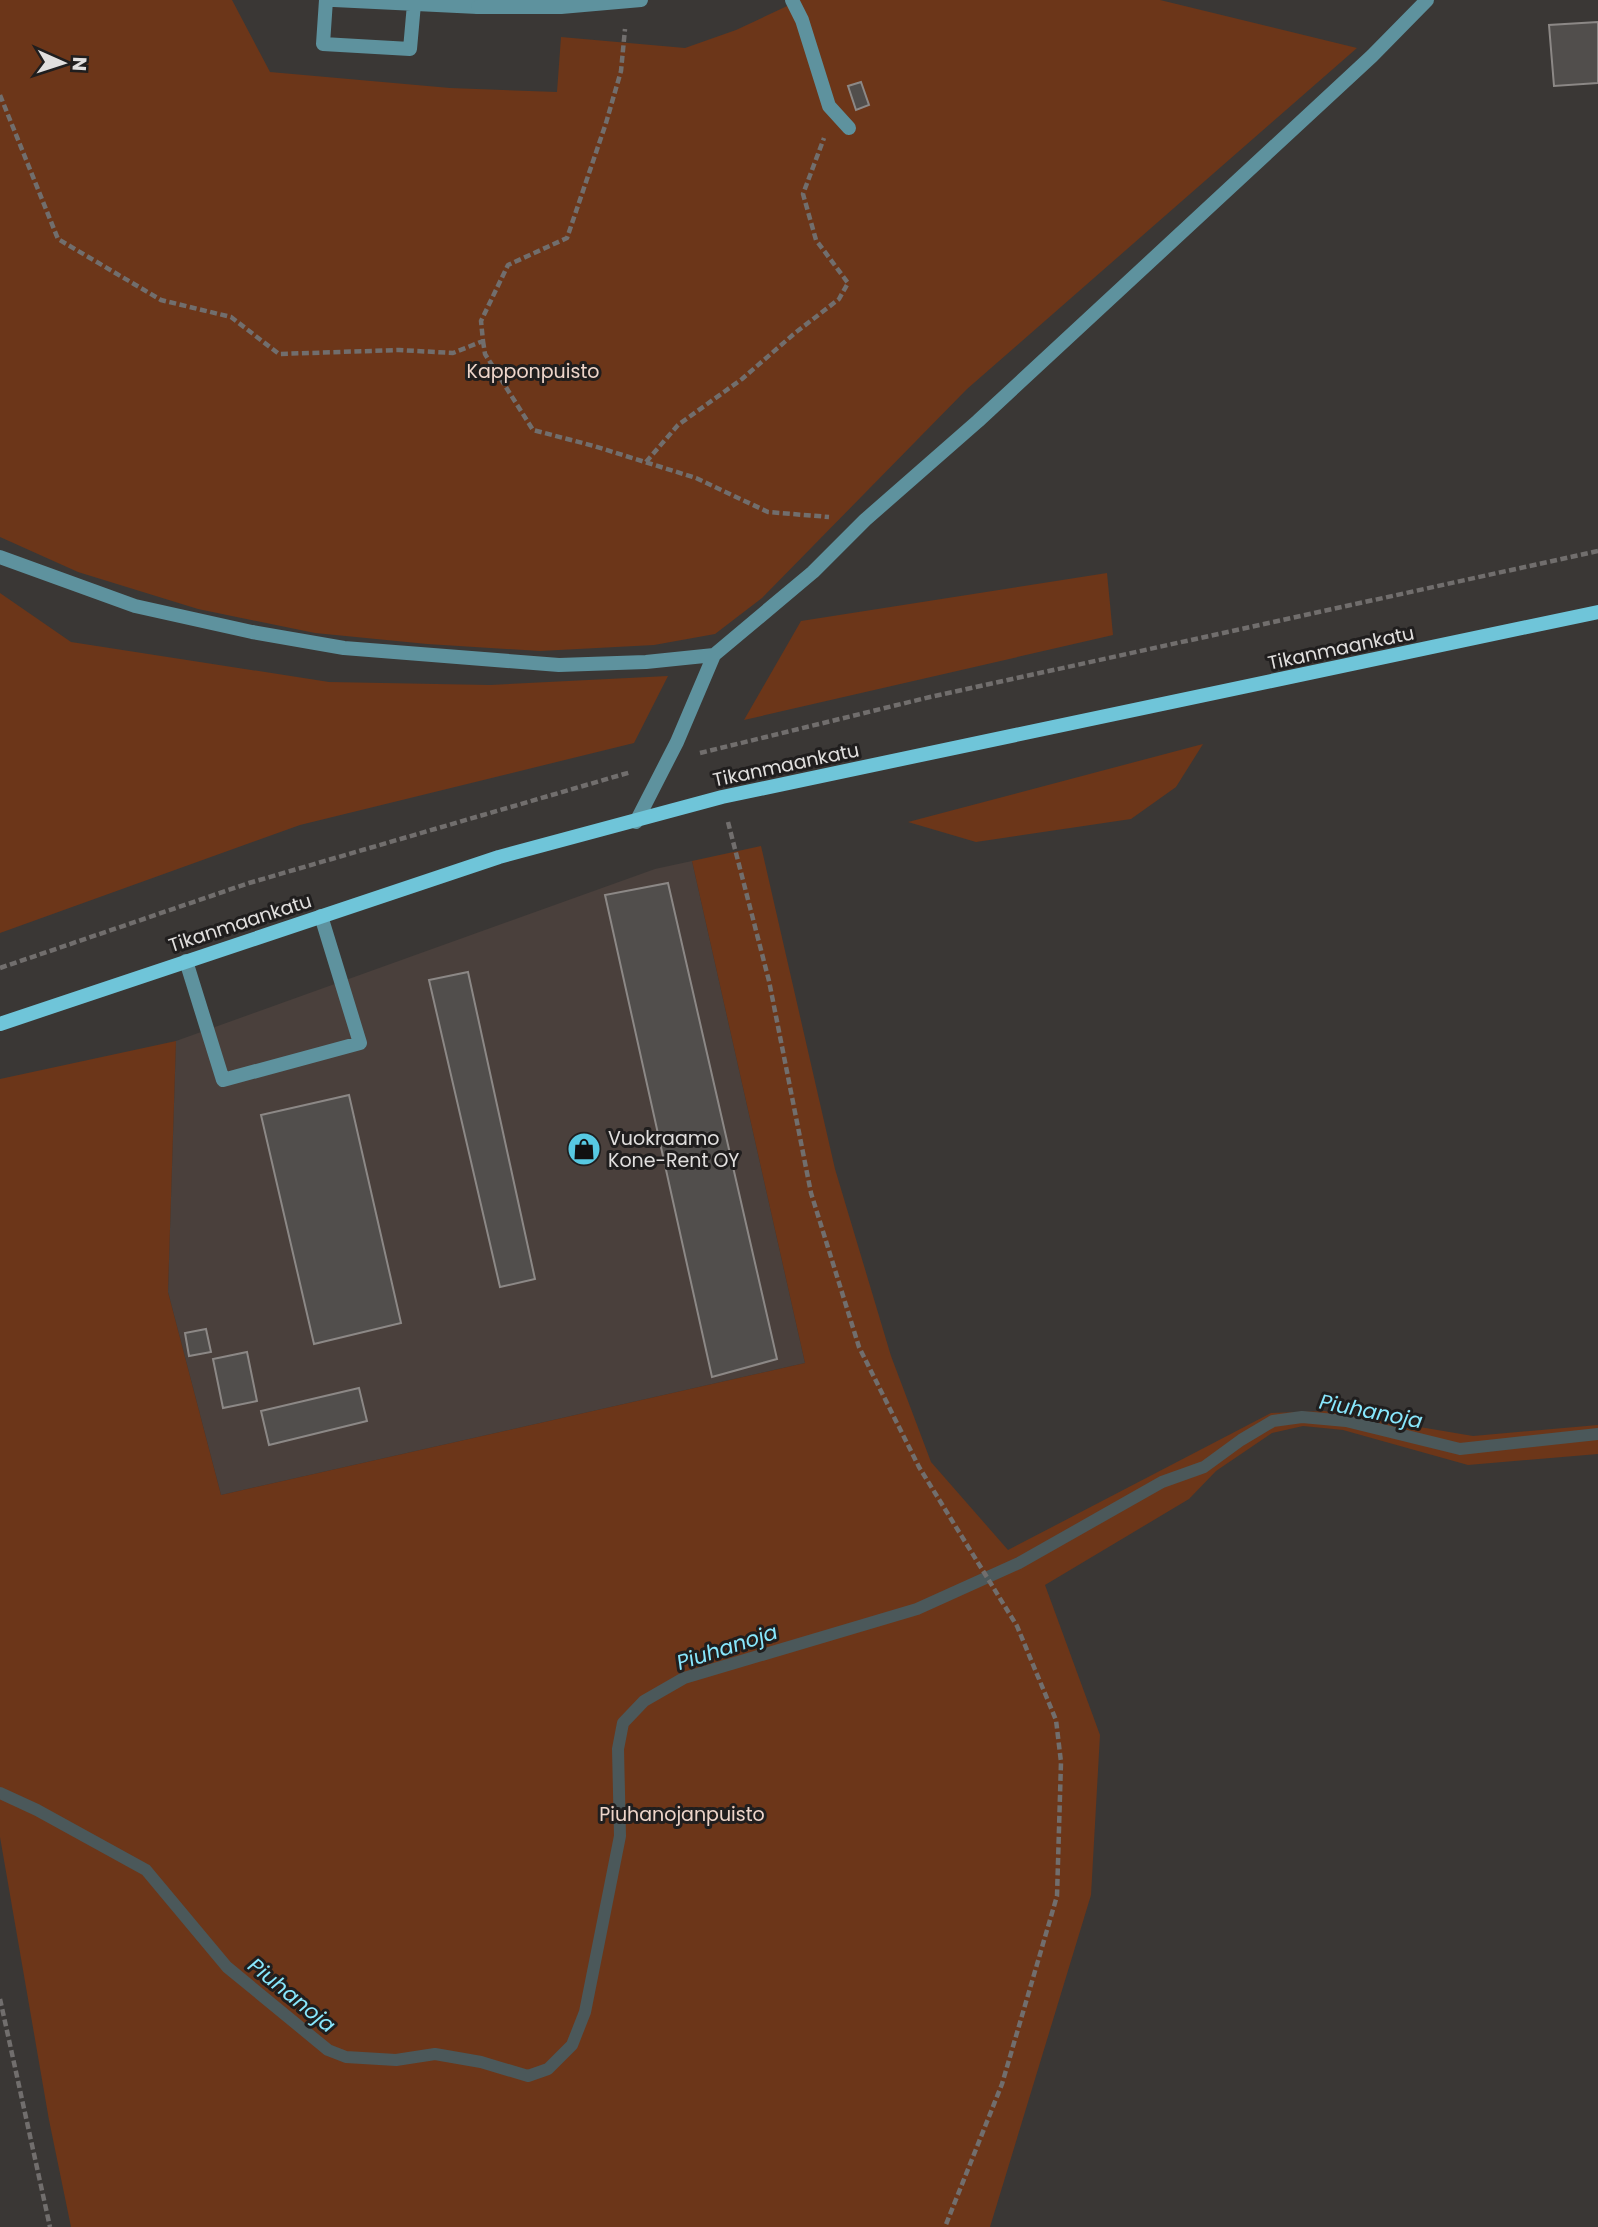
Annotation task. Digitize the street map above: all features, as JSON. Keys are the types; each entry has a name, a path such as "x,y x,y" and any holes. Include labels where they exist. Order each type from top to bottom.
{"street":[{"path":"326,0 323,44 398,48 410,48 414,4"},
{"path":"334,0 414,4 634,1"},
{"path":"793,0 829,106 849,128"},
{"path":"636,822 668,761 714,655 786,596 865,520 978,421 1362,65 1427,0"},
{"path":"0,557 135,606 252,632 344,648 559,665 646,662 714,655"},
{"name":"Tikanmaankatu","path":"0,1024 499,857 722,797 1598,612"},
{"path":"186,961 223,1080 360,1043 321,916"}],"path":[{"path":"634,1 621,71 567,238 508,265 481,321 485,354 533,430 696,478 768,512 806,515"},
{"path":"0,96 58,239 160,300 231,317 279,354 399,351 453,353 483,341"},
{"path":"646,462 678,425 742,379 839,299 848,283 816,240 803,194 834,112"},
{"path":"0,968 249,883 668,761 930,697 1598,551"},
{"path":"722,797 769,981 811,1194 859,1347 919,1467 1017,1626 1056,1720 1061,1762 1057,1896 1002,2084 945,2227"},
{"path":"0,1999 50,2227"}],"shaded area":[{"path":"692,861 805,1363 221,1495 168,1292 176,1041 655,869"}],"green space":[{"name":"Kapponpuisto","path":"0,0 232,0 270,72 450,88 557,92 561,37 685,48 736,30 800,0 1160,0 1357,48 967,389 762,598 715,634 654,645 540,651 315,633 198,609 78,572 0,537"},
{"path":"1107,573 1113,635 744,720 801,621"},
{"path":"0,593 71,642 329,682 490,685 668,676 634,743 300,825 0,933"},
{"path":"1203,744 1176,787 1131,819 976,842 908,822"},
{"name":"Piuhanojanpuisto","path":"761,846 835,1169 891,1356 931,1462 1008,1550 1271,1413 1325,1411 1473,1436 1598,1425 1598,1454 1468,1465 1343,1430 1303,1426 1272,1433 1216,1471 1189,1499 1045,1585 1100,1735 1091,1895 990,2227 71,2227 49,2120 0,1837 0,1079 176,1041 168,1292 221,1495 805,1363 692,861"}],"building":[{"path":"1598,22 1598,83 1554,86 1549,25"},
{"path":"861,82 869,105 856,110 848,86"},
{"path":"668,883 777,1359 712,1377 605,895"},
{"path":"468,972 535,1279 500,1287 429,980"},
{"path":"349,1095 401,1323 314,1344 261,1115"},
{"path":"206,1329 211,1352 189,1356 185,1333"},
{"path":"247,1352 257,1401 223,1408 213,1359"},
{"path":"359,1388 367,1421 269,1445 261,1411"}],"waterway":[{"name":"Piuhanoja","path":"0,1793 37,1810 146,1870 227,1967 328,2050 346,2057 396,2060 435,2054 481,2062 528,2076 548,2069 572,2045 585,2012 620,1836 618,1749 623,1723 644,1701 684,1678 917,1609 1019,1563 1162,1482 1204,1467 1273,1421 1302,1417 1346,1421 1460,1449 1598,1434"}],"place":[{"name":"Vuokraamo Kone-Rent OY","path":"584,1149"}]}
